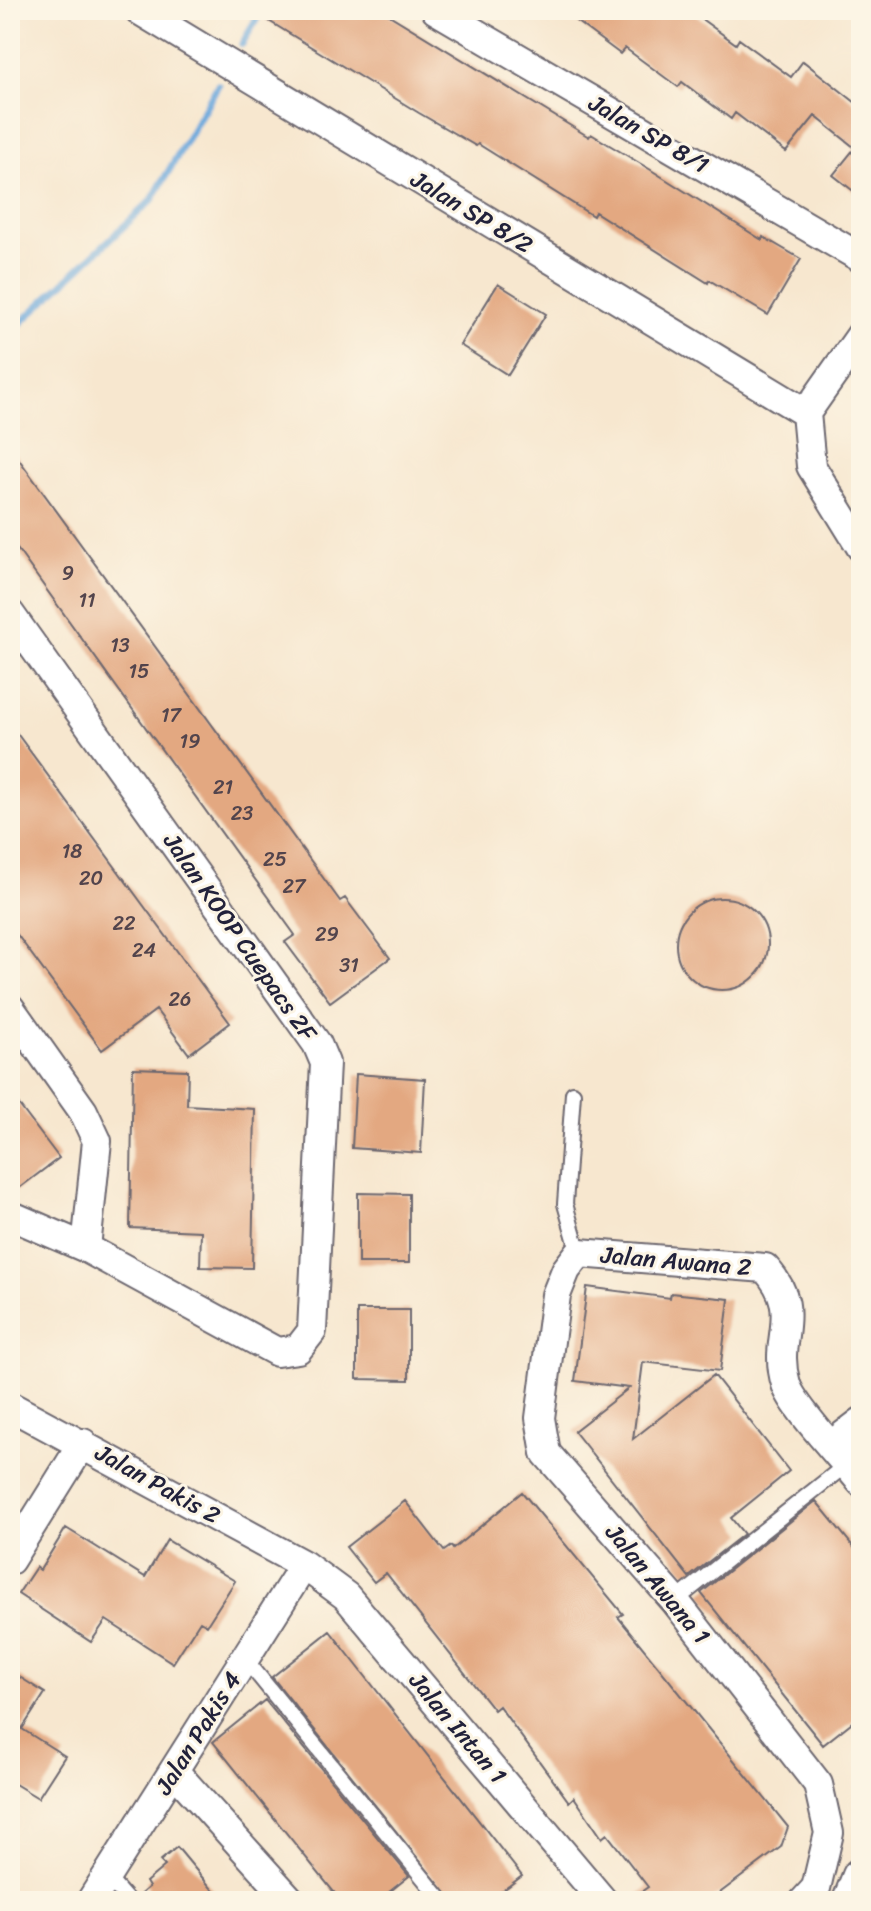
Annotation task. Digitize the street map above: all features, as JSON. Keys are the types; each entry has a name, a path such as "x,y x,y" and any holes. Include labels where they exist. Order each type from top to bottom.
{"street":[{"name":"Jalan SP 8/2","path":"139,10 806,413"},
{"name":"Jalan SP 8/1","path":"436,10 861,258"},
{"path":"861,335 806,413 811,466 861,547"},
{"name":"Jalan KOOP Cuepacs 2F","path":"10,614 317,1044 325,1063 312,1331 298,1349 277,1352 86,1248"},
{"path":"10,1008 83,1111 97,1141 86,1248 10,1215"},
{"name":"Jalan Awana 2","path":"579,1253 765,1268 781,1286 787,1310 781,1363 787,1388 846,1463"},
{"name":"Jalan Awana 1","path":"579,1253 566,1270 556,1295 540,1418 546,1453 675,1601 818,1784 829,1833 816,1888 804,1901"},
{"name":"Jalan Pakis 2","path":"10,1406 304,1565"},
{"path":"846,1463 861,1422"},
{"path":"10,1560 83,1443"},
{"name":"Jalan Pakis 4","path":"91,1901 304,1565"},
{"name":"Jalan Intan 1","path":"304,1565 346,1596 603,1901"},
{"path":"174,1771 291,1901"},
{"path":"851,1901 861,1876"}],"lane":[{"path":"573,1093 565,1204 579,1253"},
{"path":"675,1601 846,1463"},
{"path":"245,1659 442,1901"},
{"path":"107,1877 128,1901"}],"building":[{"path":"251,10 381,10 589,137 591,134 651,170 762,240 763,237 801,259 768,315 709,280 708,283 595,212 593,216"},
{"path":"561,10 689,10 736,44 739,39 791,77 803,61 861,107 861,197 833,175 855,148 815,116 786,152 735,113 731,119 682,82 678,87 625,48 620,54"},
{"path":"498,284 546,314 508,375 460,345"},
{"path":"10,447 340,901 345,898 390,958 330,1002 285,942 295,935 10,539"},
{"path":"10,724 230,1023 189,1054 156,1010 102,1050 10,925"},
{"path":"722,898 740,901 755,911 765,926 768,944 765,962 755,977 740,987 722,990 704,987 689,977 679,962 676,944 679,926 689,911 704,901"},
{"path":"133,1068 188,1070 187,1105 255,1109 252,1268 200,1267 201,1231 130,1228"},
{"path":"356,1074 425,1079 421,1153 352,1148"},
{"path":"10,1093 59,1158 10,1195"},
{"path":"358,1193 409,1194 409,1263 358,1263"},
{"path":"587,1287 670,1298 671,1293 729,1299 720,1371 643,1362 633,1439 714,1375 789,1471 731,1518 744,1534 689,1577 574,1431 629,1388 575,1381"},
{"path":"357,1310 409,1310 409,1380 357,1379"},
{"path":"522,1492 623,1614 618,1617 788,1827 781,1847 709,1901 628,1901 648,1887 607,1834 602,1838 574,1797 569,1802 499,1706 494,1710 386,1573 374,1582 346,1547 405,1501 444,1551 451,1546 453,1549"},
{"path":"816,1501 861,1556 861,1715 823,1745 701,1593"},
{"path":"66,1528 145,1577 167,1540 235,1581 207,1625 200,1621 173,1663 106,1620 91,1642 18,1594 36,1567 40,1570"},
{"path":"330,1631 522,1876 489,1901 452,1901 272,1677"},
{"path":"10,1671 45,1693 22,1729 65,1756 38,1798 10,1781"},
{"path":"265,1700 409,1876 378,1901 341,1901 213,1742"},
{"path":"177,1847 222,1901 138,1901 137,1897 149,1887 146,1882 165,1866 160,1861"}],"waterway":[{"path":"242,44 262,10"},
{"path":"10,333 152,200 218,85"}]}
